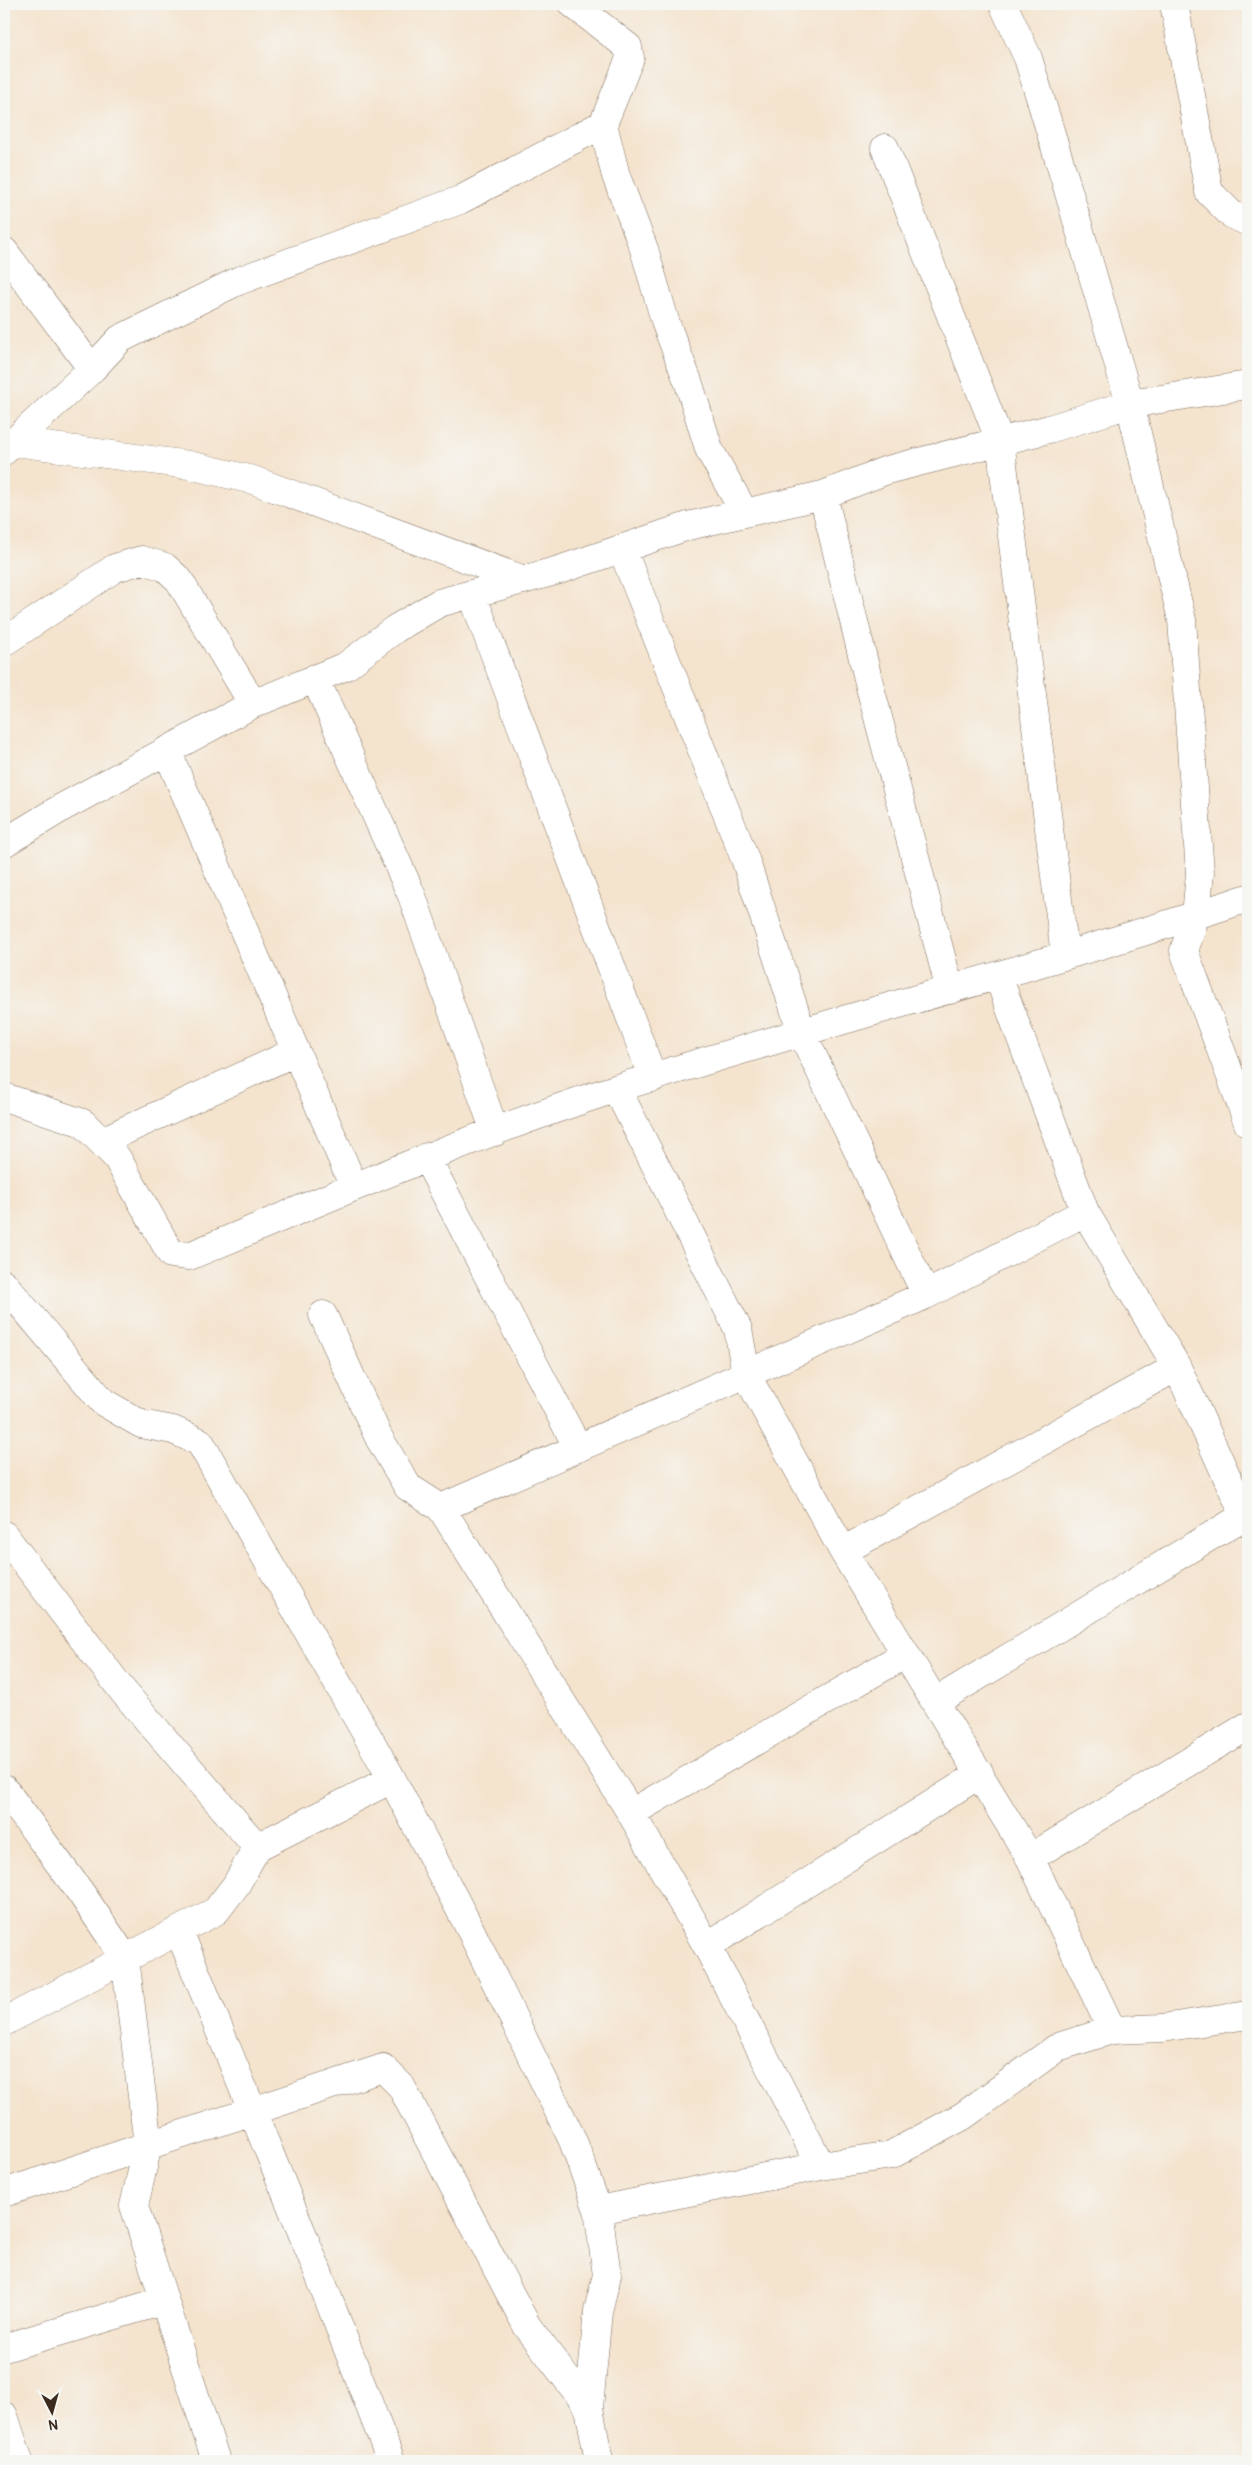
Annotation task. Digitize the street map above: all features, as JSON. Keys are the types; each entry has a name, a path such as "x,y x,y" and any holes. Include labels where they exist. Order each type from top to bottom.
{"street":[{"path":"573,4 628,47 630,52 630,58 603,124 616,176 644,249 666,324 709,449 744,512"},
{"path":"1003,4 1028,58 1130,404 1182,620 1200,873 1196,915 1184,951 1248,1124"},
{"path":"1174,4 1209,192 1231,214 1248,222"},
{"path":"9,446 92,369 120,338 238,281 460,200 603,124"},
{"path":"885,148 1000,441 1064,955"},
{"path":"4,251 92,369"},
{"path":"4,843 63,807 253,704 346,666 395,629 439,603 524,580 688,526 823,495 887,470 1050,429 1130,404 1248,385"},
{"path":"9,446 189,464 254,480 524,580"},
{"path":"823,495 870,687 950,990"},
{"path":"622,549 746,859 802,1033 926,1295"},
{"path":"4,642 115,568 142,560 165,567 179,580 253,704"},
{"path":"472,594 653,1078"},
{"path":"315,678 412,896 495,1132"},
{"path":"167,751 354,1187"},
{"path":"4,1097 83,1122 117,1158 171,1254 189,1256 426,1157 616,1089 998,976 1248,898"},
{"path":"935,1702 1246,1519 1177,1366 1085,1212 998,976"},
{"path":"102,1141 295,1052"},
{"path":"616,1089 738,1329 746,1374 843,1551 1030,1858 1112,2030"},
{"path":"426,1157 578,1448"},
{"path":"441,1508 926,1295 1085,1212"},
{"path":"4,1284 103,1402 141,1424 174,1430 200,1442 392,1779 470,1929 573,2141 598,2210 607,2275 598,2312 589,2408 599,2461"},
{"path":"323,1315 379,1438 408,1487 441,1508 631,1813 707,1946 821,2166"},
{"path":"843,1551 1177,1366"},
{"path":"4,1535 122,1690 257,1847"},
{"path":"631,1813 906,1654"},
{"path":"1030,1858 1248,1726"},
{"path":"707,1946 980,1774"},
{"path":"4,2022 216,1911 236,1884 257,1847 392,1779"},
{"path":"4,1789 81,1893 125,1958 148,2145 134,2206 216,2461"},
{"path":"179,1931 391,2461"},
{"path":"598,2210 821,2166 891,2155 963,2116 1058,2047 1112,2030 1163,2028 1248,2015"},
{"path":"4,2193 383,2068 401,2086 527,2326 589,2408"},
{"path":"4,2348 164,2301"},
{"path":"4,2416 19,2461"}]}
